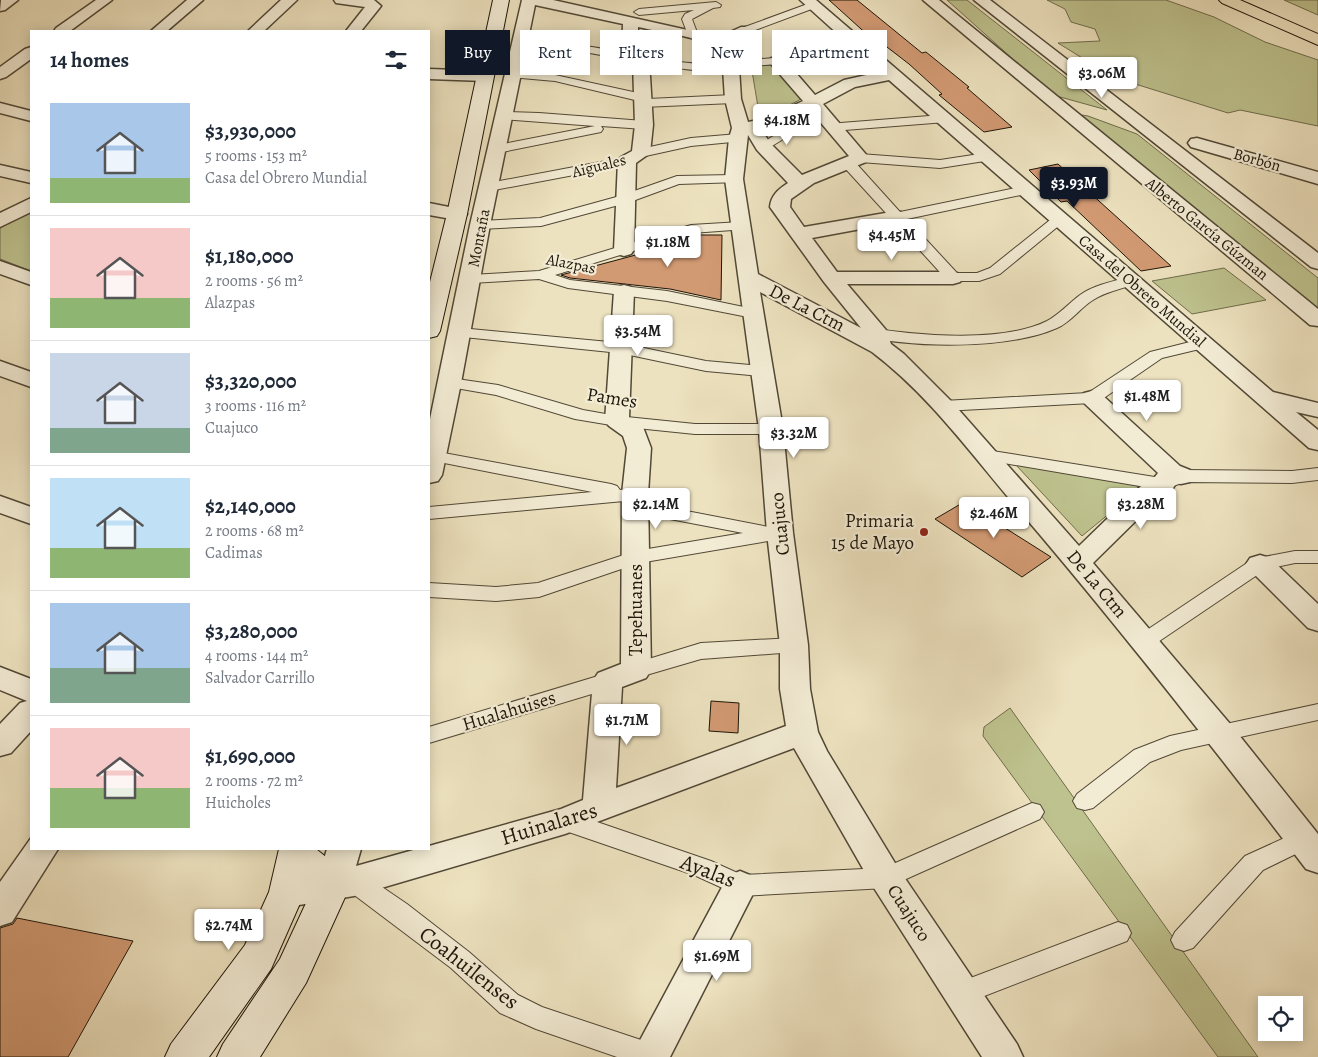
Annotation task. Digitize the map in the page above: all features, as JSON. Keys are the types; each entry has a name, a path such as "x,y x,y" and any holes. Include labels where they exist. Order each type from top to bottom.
{"highway":[{"path":"1226,0 1318,40"},
{"path":"1246,0 1318,32"}],"main road":[{"name":"Montaña","path":"430,327 457,214 501,0"},
{"path":"185,1057 258,957 287,892 296,851 316,868 343,883 310,937 293,971 237,1057"}],"street":[{"path":"0,7 11,0"},
{"path":"62,30 105,0"},
{"path":"159,30 196,0"},
{"path":"256,30 290,0"},
{"path":"341,0 369,3 374,6 354,30"},
{"name":"Montaña","path":"430,470 440,382 460,333 478,234 529,0"},
{"path":"533,0 636,14 692,34"},
{"path":"692,30 687,19 689,16 727,0"},
{"name":"Alberto García Gúzman","path":"930,0 1050,101 1318,320"},
{"name":"Alberto García Gúzman","path":"980,0 1317,262"},
{"path":"762,31 810,3"},
{"name":"Casa del Obrero Mundial","path":"810,3 840,30"},
{"path":"636,14 716,5"},
{"path":"634,30 636,14"},
{"path":"519,46 600,52"},
{"path":"0,74 30,53"},
{"name":"Casa del Obrero Mundial","path":"887,70 1318,443"},
{"path":"430,74 486,76"},
{"path":"763,146 850,82 892,74"},
{"path":"514,75 555,78 643,100 733,99"},
{"path":"624,250 625,199 634,157 644,125 642,75"},
{"name":"Cuajuco","path":"733,75 733,99 743,131 734,179 760,371 771,428 780,533 794,645 795,689 803,732 813,756 886,878 1004,1057"},
{"path":"790,75 832,127 897,217 953,278"},
{"name":"Alberto García Gúzman","path":"1050,101 1145,128"},
{"path":"743,131 816,107"},
{"path":"0,108 30,116"},
{"path":"504,116 543,116 613,125 644,125"},
{"path":"832,127 876,121 908,123 942,119"},
{"path":"497,149 613,125"},
{"path":"743,131 763,146 800,184"},
{"name":"Aiguales","path":"489,186 539,179 743,131"},
{"name":"Borbón","path":"1197,143 1273,165 1314,185"},
{"path":"986,157 940,164 854,160 800,184 783,196 780,201 780,207 879,341 970,339 1027,332 1051,324 1090,295 1130,281"},
{"path":"0,170 30,178"},
{"path":"450,244 478,234 541,222 625,199 677,180 734,179"},
{"path":"799,234 897,217 1025,190"},
{"path":"0,221 30,205"},
{"path":"430,210 457,214"},
{"path":"831,278 953,278 978,276 995,271 1060,220"},
{"path":"540,275 691,229 741,226"},
{"path":"0,268 30,279"},
{"name":"Alazpas","path":"471,280 540,275 568,284 666,296 753,313"},
{"name":"De La Ctm","path":"747,277 848,329 879,341 943,406 1078,562 1220,733 1312,850"},
{"path":"617,422 624,291"},
{"path":"460,333 519,337 620,348 706,366 760,371"},
{"path":"943,406 1092,398 1156,355 1202,344"},
{"path":"0,368 30,380"},
{"name":"Pames","path":"440,382 498,390 581,415 617,422 695,429 771,428"},
{"path":"1264,396 1318,410"},
{"path":"1092,398 1172,477"},
{"name":"Tepehuanes","path":"617,422 634,432 639,448 635,500 636,670"},
{"path":"986,455 1172,477 1292,477 1318,474"},
{"path":"433,456 780,533"},
{"path":"1078,562 1149,494 1172,477"},
{"path":"430,513 635,500"},
{"path":"0,504 30,516"},
{"path":"430,590 496,594 539,590 636,556 780,533"},
{"path":"1145,641 1260,564 1295,557 1318,556"},
{"path":"1260,564 1318,621"},
{"name":"Hualahuises","path":"430,734 608,681 636,670 701,651 794,645"},
{"path":"0,678 29,711 0,744"},
{"path":"599,808 608,681"},
{"path":"1085,801 1142,756 1178,742 1318,712"},
{"name":"Huinalares","path":"287,892 343,883 565,821 803,732"},
{"path":"886,878 1032,812"},
{"name":"Ayalas","path":"565,821 702,868 740,886 886,878"},
{"path":"0,911 40,850"},
{"path":"343,883 344,850"},
{"path":"1184,940 1254,863 1312,850"},
{"name":"Coahuilenses","path":"343,883 398,912 460,960 510,1004 536,1017 650,1056"},
{"path":"650,1056 740,886"},
{"path":"961,993 1118,933"}],"green space":[{"path":"947,0 967,0 1107,110 1053,95"},
{"path":"1047,0 1166,0 1214,17 1265,42 1318,60 1318,126 1240,110 1228,113 1113,77 1058,43 1100,41 1095,29 1071,22 1065,9"},
{"path":"1284,0 1318,0 1318,15"},
{"path":"762,65 772,65 772,75 785,75 805,97 769,115 759,113 753,75 762,75"},
{"path":"1075,114 1088,116 1137,134 1318,278 1318,310"},
{"path":"30,212 30,271 0,259 0,228"},
{"path":"1224,268 1266,300 1192,314 1152,281"},
{"path":"1016,465 1136,480 1138,490 1082,536"},
{"path":"1010,708 1258,1057 1218,1057 983,736 984,727"}],"building":[{"path":"829,0 857,0 922,53 926,52 969,87 967,88 1012,127 984,132 939,95 942,94 887,47 887,30 862,30"},
{"path":"1058,164 1171,266 1141,271 1067,201 1061,202 1029,170"},
{"path":"696,235 722,235 721,300 670,289 570,278 561,275 632,256"},
{"path":"964,502 1051,557 1022,577 935,519"},
{"path":"711,701 739,703 738,733 709,731"},
{"path":"17,918 133,941 68,1057 0,1057 0,928 13,924"}],"place":[{"name":"Primaria 15 de Mayo","path":"924,532"}]}
